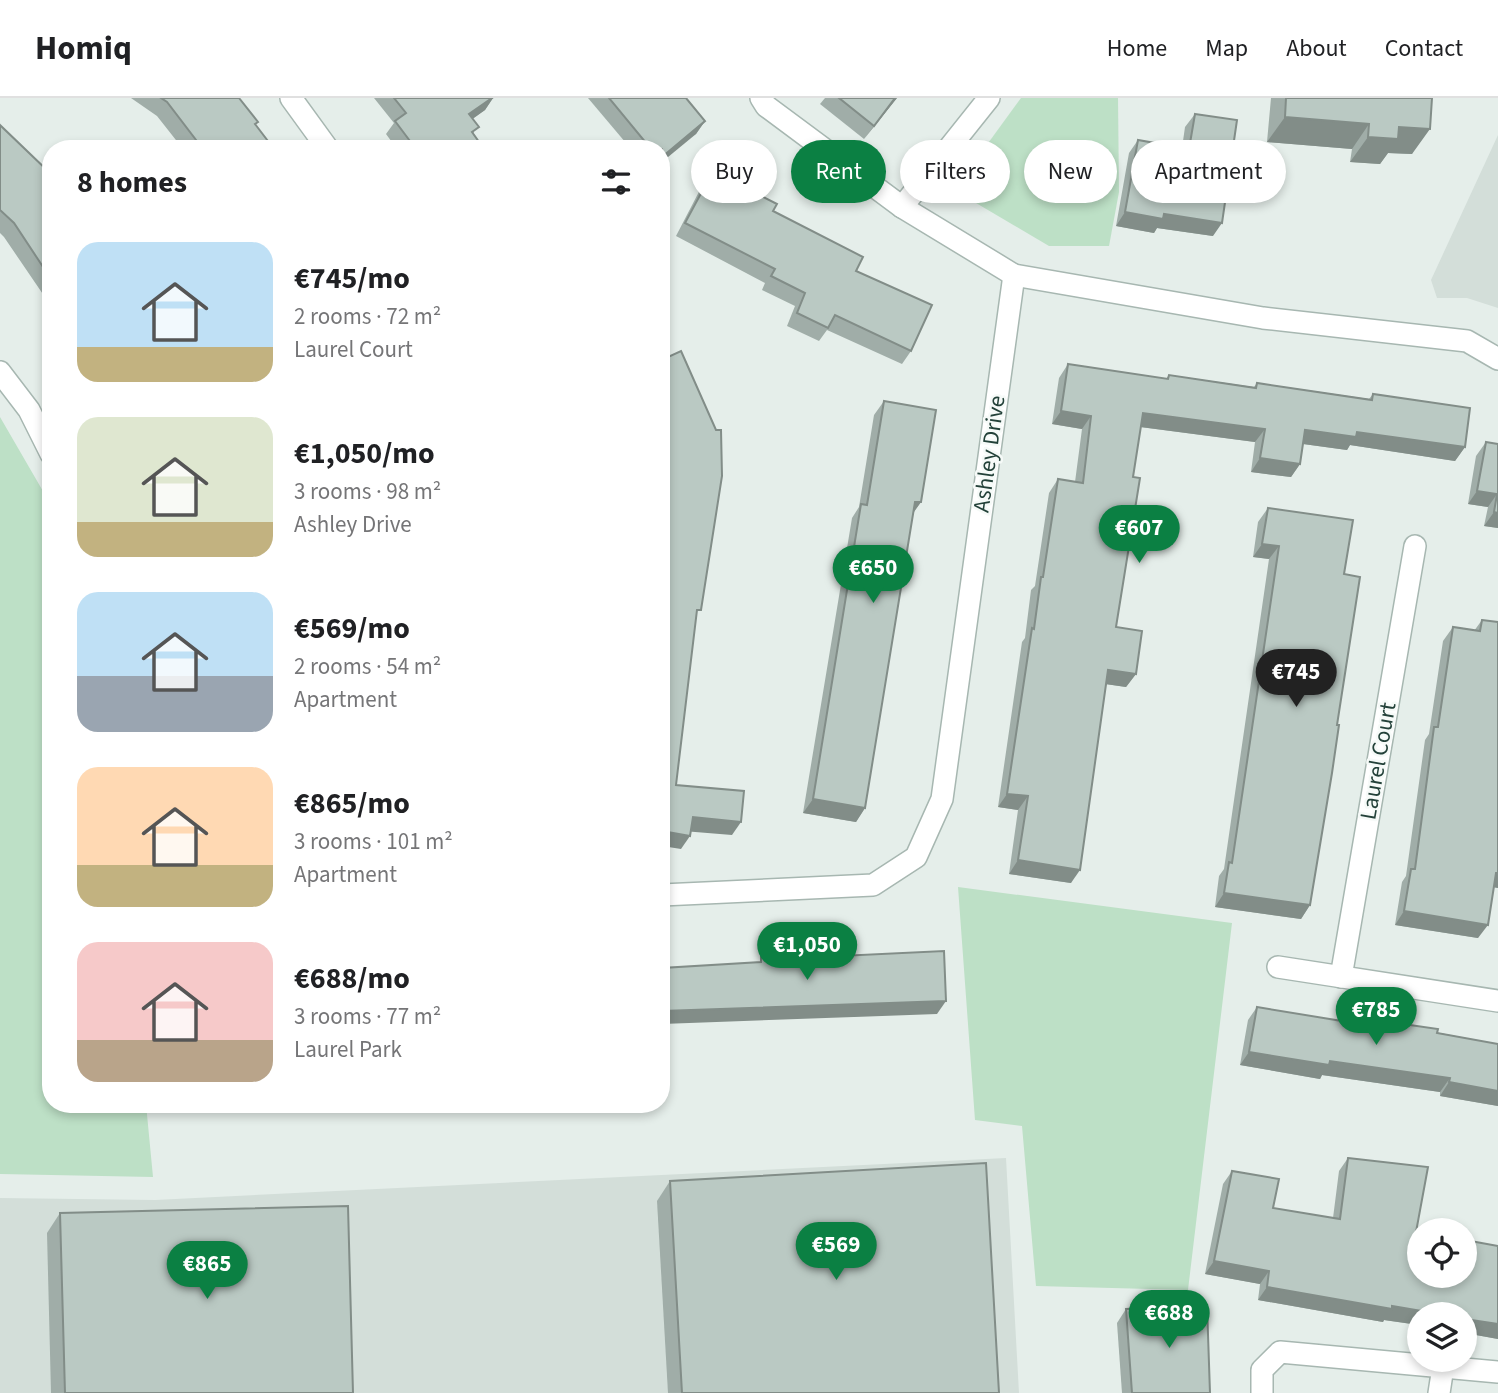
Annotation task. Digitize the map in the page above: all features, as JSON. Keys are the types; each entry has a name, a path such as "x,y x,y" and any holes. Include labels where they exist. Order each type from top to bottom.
{"street":[{"path":"291,98 321,140"},
{"path":"761,98 766,106 902,206 1014,275 1263,318 1467,341 1498,359"},
{"path":"902,206 989,98"},
{"name":"Ashley Drive","path":"670,895 873,885 916,857 942,799 1014,275"},
{"path":"0,372 29,410 42,436"},
{"name":"Laurel Court","path":"1341,977 1415,546"},
{"path":"1278,967 1498,1001"},
{"path":"1262,1393 1262,1370 1280,1352 1407,1364"},
{"path":"1477,1370 1498,1372"},
{"path":"1439,1393 1442,1372"}],"shaded area":[{"path":"1498,135 1498,308 1467,298 1437,298 1431,280"},
{"path":"1006,1158 1019,1393 0,1393 0,1198 155,1200"}],"green space":[{"path":"1021,98 1118,98 1117,203 1117,140 1024,140 1024,203 1117,203 1109,246 1049,246 976,203 1010,203 1010,140 990,140"},
{"path":"0,417 42,489 42,1113 147,1113 153,1177 0,1174"},
{"path":"958,887 1232,923 1188,1290 1036,1286 1022,1126 975,1120"}],"building":[{"path":"161,98 239,98 258,122 255,124 267,140 196,140"},
{"path":"394,98 492,98 469,114 479,127 472,132 478,140 409,140 395,121 406,113"},
{"path":"609,98 686,98 705,121 670,150 670,140 644,140"},
{"path":"839,98 895,98 874,126"},
{"path":"1286,98 1432,98 1430,129 1399,127 1398,139 1368,137 1369,124 1285,117"},
{"path":"1195,114 1237,120 1234,140 1191,140"},
{"path":"0,125 42,165 42,265 14,223 0,210"},
{"path":"1131,179 1131,203 1225,203 1222,223 1164,214 1163,219 1125,212"},
{"path":"696,203 775,203 777,204 773,211 863,257 856,271 932,305 911,351 835,315 828,328 797,313 805,293 771,276 775,269 685,223"},
{"path":"681,351 716,430 721,430 722,476 701,610 697,610 676,785 744,791 741,822 693,817 690,836 670,832 670,356"},
{"path":"1068,364 1168,379 1169,375 1256,388 1257,383 1372,400 1373,394 1470,408 1465,447 1357,432 1356,437 1305,430 1300,464 1260,458 1265,429 1143,413 1133,477 1140,478 1116,627 1142,631 1136,674 1108,670 1080,870 1018,860 1028,796 1007,794 1058,479 1083,483 1091,416 1061,411"},
{"path":"884,401 936,410 921,502 915,502 865,808 813,799 861,504 867,505"},
{"path":"1486,442 1498,444 1498,513 1494,512 1497,494 1477,491"},
{"path":"1268,508 1353,520 1344,574 1360,577 1310,905 1224,893 1229,862 1232,863 1279,546 1262,544"},
{"path":"1482,620 1498,622 1498,873 1488,925 1404,911 1411,869 1415,869 1434,727 1438,727 1453,627 1480,631"},
{"path":"944,951 946,1001 670,1011 670,968 761,962 761,957 840,953 840,956"},
{"path":"1257,1007 1360,1024 1361,1018 1438,1029 1437,1033 1498,1044 1498,1091 1449,1082 1450,1078 1330,1061 1329,1065 1249,1052"},
{"path":"1348,1158 1428,1167 1419,1218 1407,1218 1407,1288 1477,1288 1477,1242 1498,1246 1498,1324 1477,1321 1477,1302 1407,1302 1407,1309 1392,1306 1392,1309 1267,1287 1269,1271 1214,1261 1232,1171 1279,1179 1273,1208 1340,1219"},
{"path":"986,1163 999,1393 682,1393 670,1181"},
{"path":"348,1206 353,1393 65,1393 60,1213"},
{"path":"1207,1305 1210,1393 1132,1393 1126,1309"}]}
